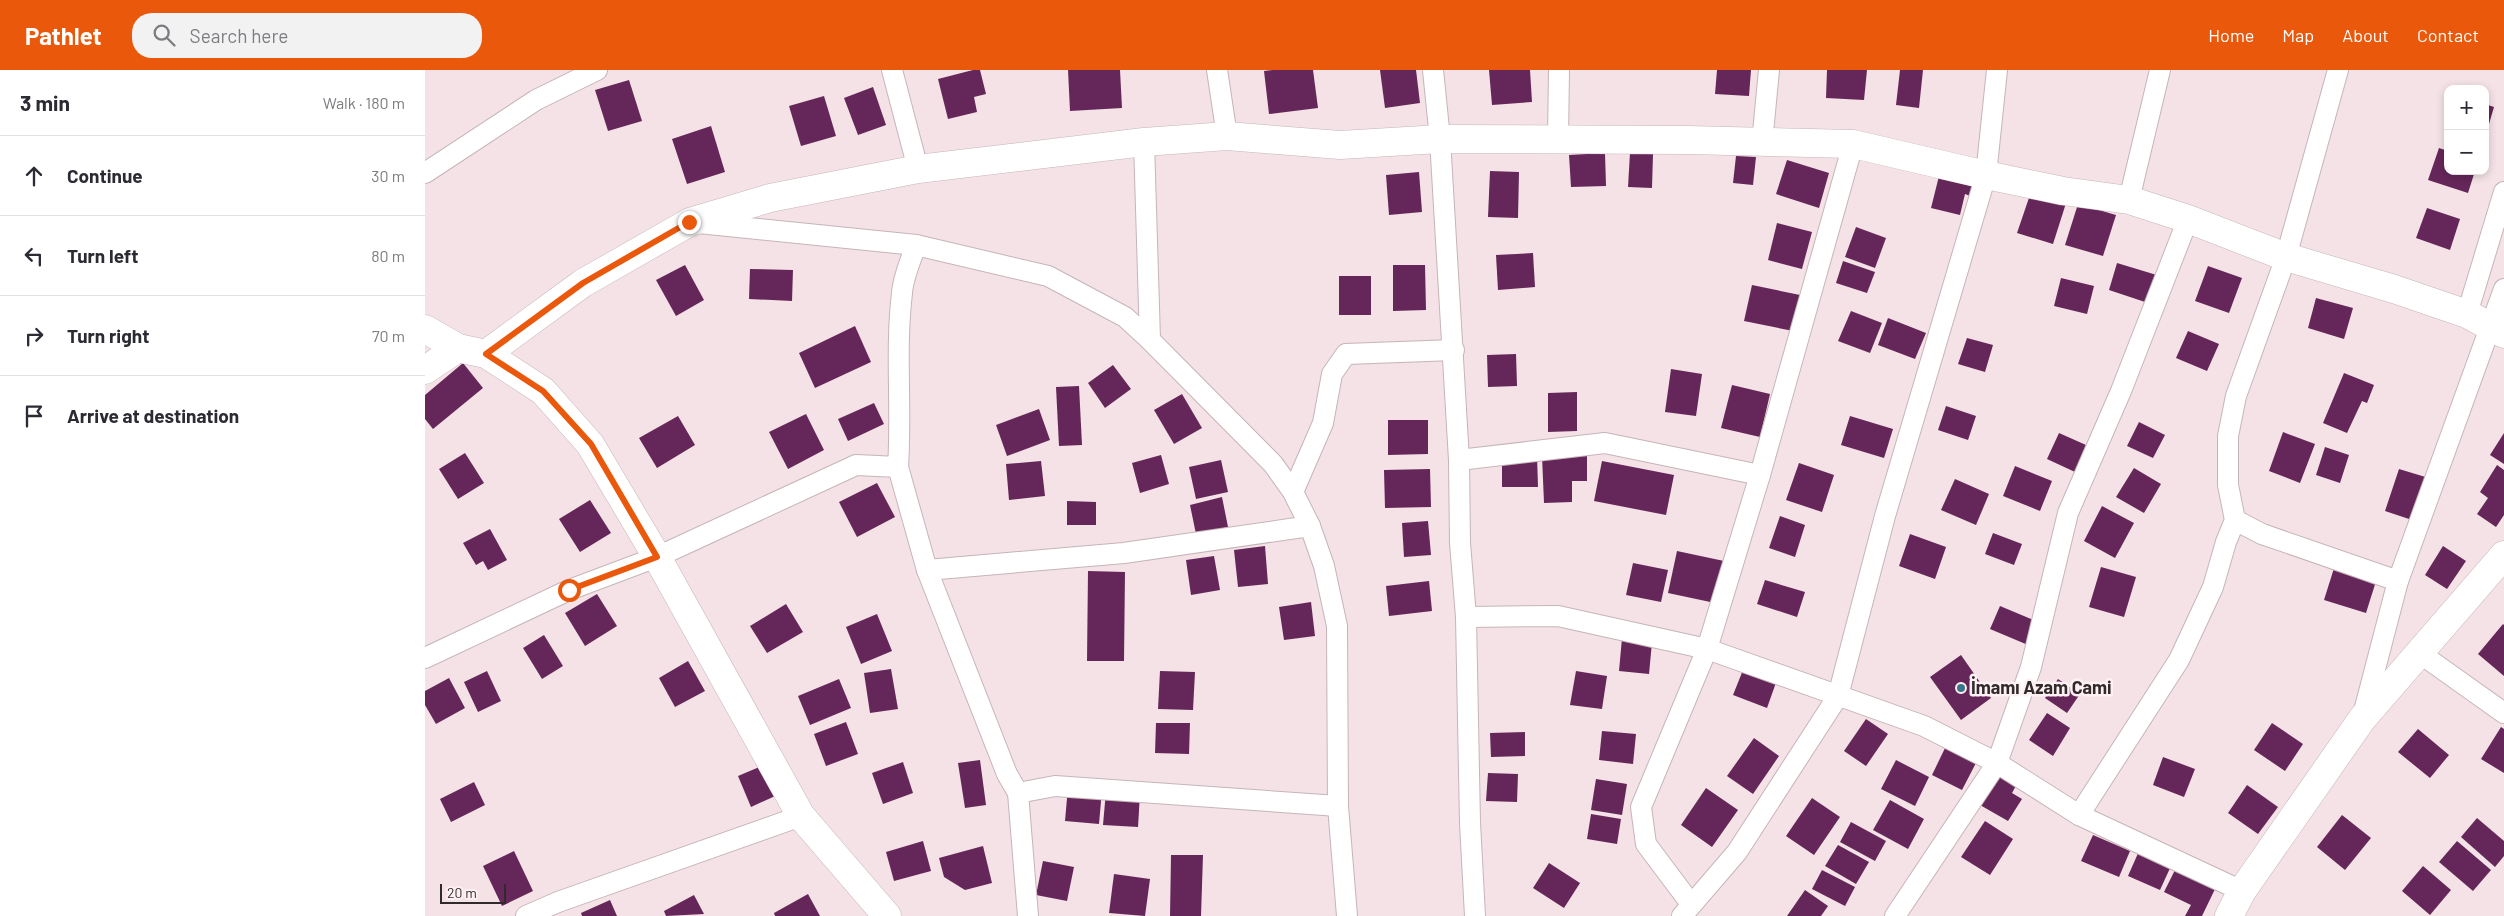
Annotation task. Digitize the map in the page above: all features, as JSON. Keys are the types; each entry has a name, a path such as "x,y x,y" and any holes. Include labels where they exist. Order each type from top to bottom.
{"street":[{"path":"892,70 918,169"},
{"path":"1217,70 1227,136"},
{"path":"1433,70 1440,140 1459,460 1460,543 1466,616 1470,823 1475,916"},
{"path":"1558,140 1559,70"},
{"path":"1762,143 1769,70"},
{"path":"1853,144 1760,475 1707,648 1641,807 1646,844 1686,910 1737,852 1838,696 1885,516 1986,176 1997,70"},
{"path":"2129,200 2160,70"},
{"path":"2079,815 2179,660 2213,586 2226,542 2235,520 2228,485 2228,436 2236,396 2249,353 2286,257 2338,70"},
{"path":"425,173 536,100 584,72"},
{"path":"486,354 583,283 689,222 770,198 918,169 1144,142 1227,136 1340,145 1440,140 1687,140 1853,144 1986,176 2063,191 2129,200 2188,219 2286,257 2394,289 2487,324"},
{"path":"1144,142 1150,340"},
{"path":"2487,324 2504,192"},
{"path":"1895,916 1997,763 2031,667 2068,513 2121,391 2188,219"},
{"path":"689,222 916,245 1048,276 1125,318 1150,340 1273,464 1293,492 1310,526 1324,566 1337,626 1337,806 1347,916"},
{"path":"916,245 902,291 898,353 901,424 898,467 927,570 1007,774 1018,793 1028,916"},
{"path":"2362,719 2398,581 2487,324 2504,289"},
{"path":"425,329 458,348 486,354 543,391 591,444 657,557 801,816 887,916"},
{"path":"425,370 458,348"},
{"path":"1293,492 1323,423 1332,374 1346,354 1453,350"},
{"path":"1459,460 1605,443 1760,475"},
{"path":"425,658 569,590 657,557 856,465 898,467"},
{"path":"2235,520 2262,534 2398,581"},
{"path":"927,570 1124,553 1310,526"},
{"path":"2229,916 2242,890 2362,719 2421,654 2504,555"},
{"path":"1466,616 1558,616 1707,648 1924,726 1997,763 2079,815 2242,890"},
{"path":"2421,654 2504,713"},
{"path":"1018,793 1055,786 1337,806"},
{"path":"525,916 558,902 801,816"}],"building":[{"path":"980,70 986,94 974,97 977,112 948,119 938,79"},
{"path":"1068,70 1120,70 1122,108 1070,111"},
{"path":"1313,70 1318,108 1269,114 1264,71"},
{"path":"1380,70 1416,70 1420,103 1385,108"},
{"path":"1489,70 1530,70 1532,102 1492,105"},
{"path":"1717,70 1751,70 1749,96 1715,94"},
{"path":"1827,70 1867,70 1864,100 1826,98"},
{"path":"1900,70 1923,70 1919,108 1896,105"},
{"path":"629,80 642,121 608,131 595,90"},
{"path":"873,87 886,125 858,135 844,98"},
{"path":"824,96 836,136 801,146 789,106"},
{"path":"2489,105 2494,107 2489,124"},
{"path":"711,126 725,172 687,184 672,139"},
{"path":"2439,148 2444,150 2444,175 2474,175 2468,193 2428,180"},
{"path":"1605,153 1606,186 1571,187 1569,155"},
{"path":"1630,153 1653,154 1652,188 1628,187"},
{"path":"1736,156 1756,157 1753,185 1733,183"},
{"path":"1787,160 1829,173 1819,208 1776,194"},
{"path":"1490,171 1519,172 1518,218 1488,217"},
{"path":"1419,172 1422,212 1389,215 1386,175"},
{"path":"1940,172 1974,181 1970,196 1965,194 1960,215 1931,208"},
{"path":"2032,189 2067,200 2053,244 2017,233"},
{"path":"2078,204 2116,215 2103,256 2065,245"},
{"path":"2427,208 2460,219 2450,250 2416,238"},
{"path":"1777,223 1812,232 1802,269 1768,260"},
{"path":"1856,227 1886,238 1875,268 1845,257"},
{"path":"1533,253 1535,287 1498,290 1496,255"},
{"path":"1843,261 1875,272 1867,293 1836,283"},
{"path":"2117,263 2160,276 2151,304 2109,290"},
{"path":"685,265 704,300 676,316 656,280"},
{"path":"1393,265 1425,265 1426,310 1393,311"},
{"path":"2208,266 2242,278 2229,313 2195,301"},
{"path":"750,269 793,270 792,301 749,299"},
{"path":"1339,276 1371,276 1371,315 1339,315"},
{"path":"2061,278 2094,286 2087,314 2054,306"},
{"path":"1752,285 1800,295 1793,331 1744,321"},
{"path":"2316,298 2353,308 2344,339 2308,328"},
{"path":"1851,311 1882,323 1870,353 1838,341"},
{"path":"1888,318 1926,333 1915,359 1878,345"},
{"path":"855,326 871,362 815,388 799,353"},
{"path":"2188,331 2219,344 2207,371 2176,358"},
{"path":"1967,338 1993,345 1985,372 1958,364"},
{"path":"1516,354 1517,386 1488,387 1487,355"},
{"path":"463,363 483,388 433,429 425,419 425,395"},
{"path":"1113,365 1131,389 1105,408 1088,383"},
{"path":"1671,369 1702,374 1696,416 1665,412"},
{"path":"2344,373 2374,385 2367,403 2362,401 2347,433 2323,423"},
{"path":"1732,385 1770,394 1760,437 1721,428"},
{"path":"1079,386 1082,445 1059,446 1056,387"},
{"path":"1577,392 1577,431 1548,432 1548,393"},
{"path":"1182,394 1202,428 1174,444 1154,410"},
{"path":"874,403 884,424 848,441 838,419"},
{"path":"1946,406 1976,416 1968,440 1938,430"},
{"path":"1039,409 1050,440 1007,456 996,425"},
{"path":"806,414 824,450 788,469 769,432"},
{"path":"678,416 695,445 657,468 639,438"},
{"path":"1850,416 1893,429 1884,458 1841,445"},
{"path":"1388,420 1428,420 1428,454 1388,455"},
{"path":"2139,422 2165,435 2153,458 2127,446"},
{"path":"2283,432 2315,444 2300,483 2269,471"},
{"path":"2059,433 2086,445 2075,472 2047,459"},
{"path":"2504,433 2504,464 2490,455"},
{"path":"2325,447 2349,455 2340,483 2316,475"},
{"path":"465,453 484,483 458,499 439,469"},
{"path":"1161,455 1169,484 1140,493 1132,463"},
{"path":"1587,455 1587,481 1572,481 1572,502 1544,503 1542,456"},
{"path":"1537,456 1538,487 1502,487 1502,457"},
{"path":"1221,460 1228,492 1196,499 1189,467"},
{"path":"1041,461 1045,496 1009,500 1006,464"},
{"path":"1602,461 1674,475 1666,515 1594,501"},
{"path":"1799,463 1834,475 1822,512 1786,500"},
{"path":"2497,465 2504,470 2504,515 2496,527 2477,514 2488,498 2480,492"},
{"path":"2015,466 2052,481 2040,511 2003,496"},
{"path":"2134,468 2161,484 2144,513 2116,497"},
{"path":"1430,469 1431,507 1385,508 1384,470"},
{"path":"2399,469 2432,479 2418,522 2385,511"},
{"path":"1955,479 1989,494 1976,525 1941,510"},
{"path":"877,483 895,517 857,537 839,502"},
{"path":"1222,497 1228,527 1196,534 1190,505"},
{"path":"590,500 611,533 580,552 559,519"},
{"path":"1067,501 1096,502 1096,525 1067,525"},
{"path":"2102,506 2134,523 2115,558 2084,541"},
{"path":"1780,516 1805,525 1795,557 1769,548"},
{"path":"1428,521 1431,555 1404,557 1402,523"},
{"path":"490,529 507,560 488,570 483,561 476,565 463,543"},
{"path":"1993,533 2022,544 2014,565 1985,554"},
{"path":"1910,534 1946,547 1935,579 1899,566"},
{"path":"1265,546 1268,584 1238,587 1234,550"},
{"path":"2443,546 2466,561 2447,589 2425,575"},
{"path":"1677,551 1724,561 1715,603 1668,593"},
{"path":"1214,556 1220,590 1191,595 1186,560"},
{"path":"1633,563 1668,570 1661,602 1626,595"},
{"path":"2335,565 2377,578 2366,613 2324,600"},
{"path":"2101,567 2136,577 2124,617 2089,607"},
{"path":"1088,571 1125,572 1124,661 1087,661"},
{"path":"1765,580 1805,592 1797,617 1757,604"},
{"path":"1429,581 1432,611 1389,616 1386,586"},
{"path":"597,594 617,626 585,646 565,613"},
{"path":"1311,602 1315,636 1284,640 1279,607"},
{"path":"786,604 803,632 767,653 750,626"},
{"path":"2000,606 2038,622 2028,645 1990,629"},
{"path":"877,614 892,651 861,664 846,627"},
{"path":"2504,625 2504,676 2478,654"},
{"path":"544,635 563,666 542,679 523,648"},
{"path":"1622,638 1652,642 1649,674 1619,671"},
{"name":"İmamı Azam Cami","path":"1961,655 1991,698 1961,720 1930,677"},
{"path":"688,661 705,691 675,707 659,678"},
{"path":"1745,665 1778,677 1767,708 1733,695"},
{"path":"891,669 898,709 870,713 864,673"},
{"path":"487,671 501,701 478,712 464,682"},
{"path":"1160,671 1195,672 1193,710 1158,709"},
{"path":"1576,671 1607,676 1602,709 1570,705"},
{"path":"449,678 465,708 436,724 425,705 425,691"},
{"path":"839,679 851,708 810,725 798,696"},
{"path":"2058,679 2080,694 2067,713 2045,698"},
{"path":"2047,713 2070,728 2053,756 2029,740"},
{"path":"1866,719 1888,734 1866,766 1844,751"},
{"path":"846,722 858,754 826,766 814,734"},
{"path":"1156,723 1190,723 1189,754 1155,753"},
{"path":"2272,723 2303,744 2285,771 2254,750"},
{"path":"2501,727 2504,729 2504,773 2481,759"},
{"path":"2418,729 2449,755 2430,778 2398,752"},
{"path":"1602,731 1636,734 1633,764 1599,760"},
{"path":"1525,732 1525,756 1491,757 1490,733"},
{"path":"1754,738 1779,756 1753,794 1727,776"},
{"path":"1946,746 1977,761 1962,790 1932,775"},
{"path":"2163,757 2195,769 2184,797 2153,785"},
{"path":"980,760 986,805 965,808 958,763"},
{"path":"1896,760 1929,777 1915,806 1881,789"},
{"path":"771,762 784,792 751,807 738,776"},
{"path":"903,762 913,793 883,804 872,773"},
{"path":"2000,771 2018,782 2012,793 2022,799 2008,821 1980,805"},
{"path":"1488,773 1518,774 1517,802 1486,801"},
{"path":"1596,779 1627,784 1622,815 1591,810"},
{"path":"474,782 485,805 451,822 440,799"},
{"path":"2247,785 2278,807 2258,834 2228,813"},
{"path":"1068,787 1102,790 1099,824 1065,821"},
{"path":"1706,788 1738,810 1712,847 1681,825"},
{"path":"1106,791 1140,794 1138,827 1103,825"},
{"path":"1812,798 1840,817 1814,855 1786,836"},
{"path":"1890,800 1924,819 1908,849 1873,830"},
{"path":"1591,814 1621,819 1617,844 1587,839"},
{"path":"2342,815 2371,838 2345,870 2317,847"},
{"path":"2477,818 2504,841 2504,856 2495,867 2461,837"},
{"path":"1985,821 2013,839 1990,875 1961,857"},
{"path":"1851,822 1886,841 1875,861 1840,842"},
{"path":"2093,835 2130,851 2119,877 2081,861"},
{"path":"923,841 931,871 894,881 886,852"},
{"path":"2457,841 2491,870 2473,891 2439,862"},
{"path":"1838,845 1869,862 1856,884 1825,866"},
{"path":"983,846 992,883 965,890 944,877 939,858"},
{"path":"514,851 533,891 502,906 483,866"},
{"path":"2139,851 2171,866 2160,890 2128,876"},
{"path":"1171,855 1203,855 1201,916 1170,916"},
{"path":"1043,861 1074,867 1067,901 1036,895"},
{"path":"1549,863 1580,883 1564,908 1533,888"},
{"path":"2423,866 2451,890 2430,915 2402,891"},
{"path":"2176,868 2216,887 2202,916 2185,916 2191,905 2164,892"},
{"path":"1822,870 1855,887 1845,906 1812,889"},
{"path":"1114,874 1150,879 1145,916 1109,913"},
{"path":"1805,890 1828,906 1821,916 1787,916"},
{"path":"808,894 820,916 775,916 774,913"},
{"path":"694,895 704,914 666,916 664,911"},
{"path":"610,900 617,916 582,916 581,913"}],"place":[{"name":"İmamı Azam Cami","path":"1961,688"}],"route":[{"path":"569,590 657,557 591,444 543,391 486,354 583,283 689,222"}]}
